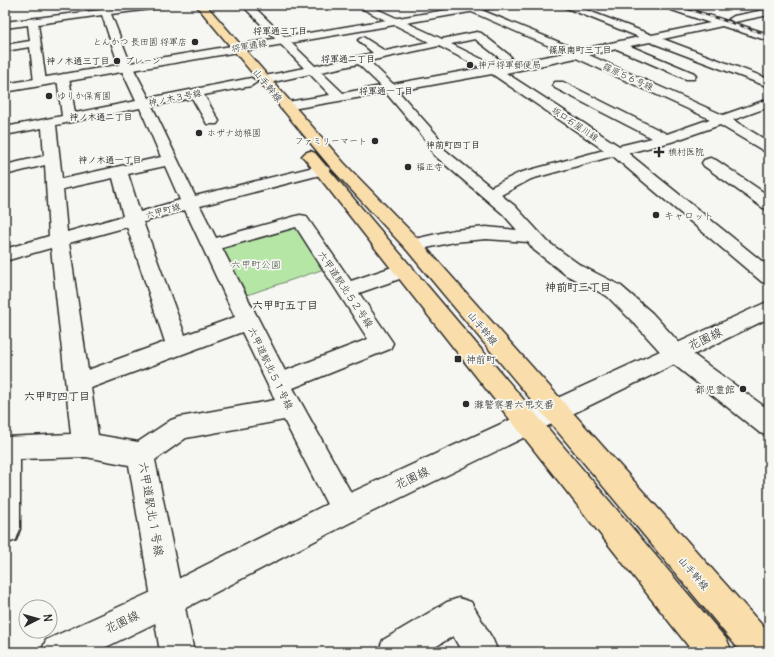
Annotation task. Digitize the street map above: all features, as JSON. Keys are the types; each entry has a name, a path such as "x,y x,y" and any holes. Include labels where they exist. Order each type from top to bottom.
{"main road":[{"name":"山手幹線","path":"189,5 231,49 258,81 286,106 338,166 413,245 763,652"},
{"name":"山手幹線","path":"201,5 231,49"},
{"name":"山手幹線","path":"258,81 269,107 404,270 715,652"}],"street":[{"path":"5,25 33,22 104,9 159,5"},
{"path":"247,5 340,97"},
{"name":"坂口石屋川線","path":"363,5 494,70 616,151 769,277"},
{"name":"将軍通線","path":"5,88 283,41 466,7 493,5"},
{"path":"564,5 769,82"},
{"path":"666,5 769,30"},
{"path":"690,5 769,38"},
{"name":"篠原５６号線","path":"466,7 577,54 722,119 769,148"},
{"name":"六甲道駅北５１号線","path":"104,9 123,60 190,203 291,408 345,510"},
{"path":"286,106 535,63 769,12"},
{"path":"33,22 40,82"},
{"name":"神ノ木３号線","path":"5,131 384,56 477,35 504,58"},
{"path":"363,40 384,56"},
{"path":"5,48 35,43"},
{"path":"618,45 690,76"},
{"path":"361,60 388,86 432,138 439,152 509,210 531,237 574,270 614,291 644,319 675,353 769,425"},
{"path":"535,63 619,104"},
{"path":"63,78 69,118"},
{"path":"559,85 666,139"},
{"path":"196,93 212,121"},
{"path":"490,194 525,176 666,139 769,103"},
{"path":"49,122 59,240 86,445"},
{"path":"5,170 52,160"},
{"path":"54,186 170,160"},
{"path":"710,163 769,204"},
{"name":"六甲町線","path":"5,255 190,203 322,170"},
{"path":"119,171 133,219 178,347"},
{"name":"六甲道駅北５２号線","path":"211,245 300,220 382,343 279,383"},
{"path":"413,245 454,236 486,233 531,237"},
{"path":"346,290 404,270"},
{"name":"花園線","path":"58,652 167,601 345,510 769,309"},
{"path":"78,383 248,321"},
{"path":"141,455 180,428 291,408"},
{"name":"六甲道駅北１号線","path":"6,449 86,445 141,455 177,652"},
{"path":"5,529 6,449"},
{"path":"395,652 459,614 481,652"}],"green space":[{"name":"六甲町公園","path":"288,227 299,229 324,269 241,297 218,252 227,245"}],"railway":[{"path":"675,5 769,35"}],"place":[{"name":"とんかつ 長田園 将軍店","path":"195,42"},
{"name":"ブレーン","path":"117,61"},
{"name":"神戸将軍郵便局","path":"470,65"},
{"name":"ゆりか保育園","path":"49,96"},
{"name":"ホザナ幼稚園","path":"199,133"},
{"name":"ファミリーマート","path":"375,141"},
{"name":"槙村医院","path":"659,152"},
{"name":"福正寺","path":"408,167"},
{"name":"キャロット","path":"656,215"},
{"name":"神前町","path":"458,359"},
{"name":"都児童館","path":"743,389"},
{"name":"灘警察署六甲交番","path":"466,404"}],"district":[{"name":"将軍通三丁目","path":"280,31"},
{"name":"篠原南町三丁目","path":"580,50"},
{"name":"将軍通二丁目","path":"348,59"},
{"name":"神ノ木通三丁目","path":"78,61"},
{"name":"将軍通一丁目","path":"386,91"},
{"name":"神ノ木通二丁目","path":"101,117"},
{"name":"神前町四丁目","path":"453,145"},
{"name":"神ノ木通一丁目","path":"110,160"},
{"name":"神前町三丁目","path":"578,287"},
{"name":"六甲町五丁目","path":"285,305"},
{"name":"六甲町四丁目","path":"57,396"}]}
